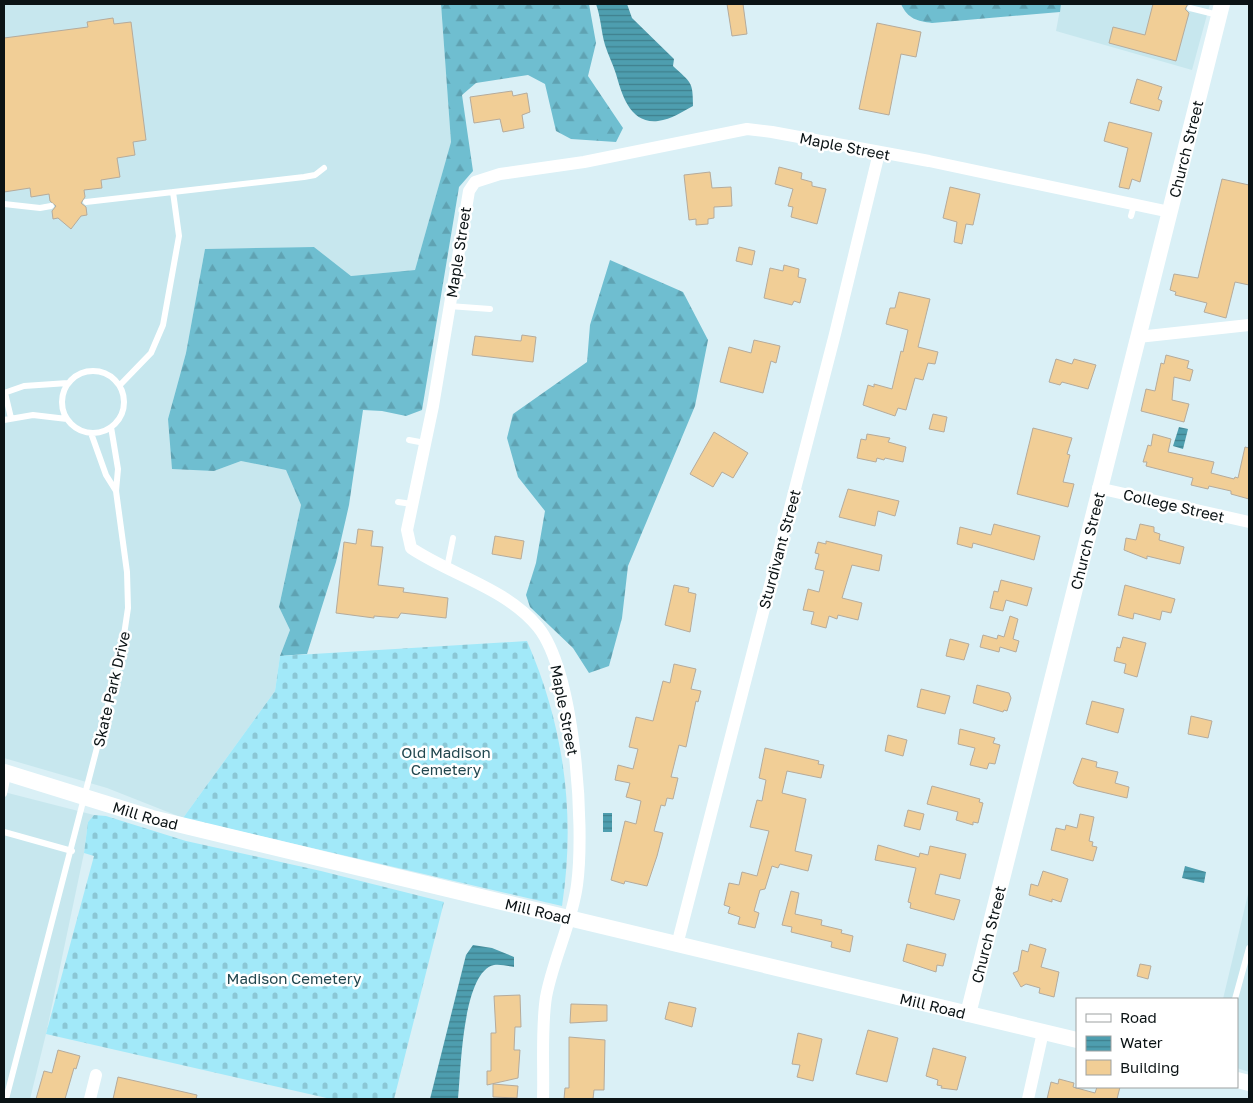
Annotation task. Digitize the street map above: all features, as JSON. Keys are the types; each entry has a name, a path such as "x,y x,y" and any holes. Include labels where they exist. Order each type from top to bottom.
{"street":[{"name":"Church Street","path":"968,1014 1098,488 1138,338 1220,10"},
{"name":"Maple Street","path":"543,1099 546,1000 577,884 579,794 563,685 554,658 539,628 522,611 505,598 432,562 411,548 407,530 425,443 466,200 475,182 484,178 639,152 747,130 772,132 929,161 1133,210 1170,212"},
{"name":"Sturdivant Street","path":"677,945 745,675 834,342 879,153"},
{"path":"1138,338 1249,325"},
{"name":"College Street","path":"1098,488 1249,522"},
{"name":"Mill Road","path":"6,773 86,796 152,818 1076,1040"},
{"path":"1028,1099 1043,1032"},
{"path":"90,1099 96,1075"}],"lane":[{"path":"1190,8 1220,10"},
{"path":"86,202 304,177 315,175 324,168"},
{"path":"120,385 151,353 163,325 179,236 173,192"},
{"path":"4,204 40,208 51,206"},
{"path":"449,306 490,309"},
{"path":"94,370 106,373 120,385 125,403 122,415 111,427 104,431 92,433 79,430 67,419 63,412 61,400 68,383 82,372 94,370"},
{"path":"11,418 4,393 24,386 68,383"},
{"path":"4,420 33,415 67,419"},
{"name":"Skate Park Drive","path":"6,1099 72,851 121,655 128,608 124,533 116,492 118,469 111,427"},
{"name":"Skate Park Drive","path":"92,433 106,475 116,492"},
{"path":"409,440 425,443"},
{"path":"398,502 412,504"},
{"path":"447,568 452,538"},
{"path":"4,794 6,773"},
{"path":"4,832 72,851"},
{"path":"1235,998 1249,948"}],"shaded area":[{"path":"4,4 441,4 451,142 415,270 351,276 314,247 205,249 186,353 168,419 214,471 241,461 286,470 301,505 279,607 290,630 280,656 275,691 183,818 107,788 4,758"},
{"path":"1061,4 1210,4 1192,70 1056,31"},
{"path":"4,792 94,815 88,822 84,853 46,1034 30,1099 4,1099"},
{"path":"1249,890 1249,1072 1238,1068 1238,998 1223,998"}],"green space":[{"path":"441,4 589,4 596,43 588,76 623,128 616,142 571,139 556,131 545,84 528,75 476,83 462,95 473,171 459,187 422,410 406,416 382,411 363,410 349,505 336,562 307,654 280,656 290,630 279,607 301,505 286,470 241,461 214,471 172,469 168,419 186,353 205,249 314,247 351,276 415,270 451,142"},
{"path":"901,4 1061,4 1060,12 932,23 910,16"},
{"path":"610,260 683,292 708,340 695,406 628,566 622,618 609,666 589,673 573,648 530,607 526,595 536,563 545,511 518,477 507,438 513,414 587,362 590,325"},
{"name":"Old Madison Cemetery","path":"527,641 550,705 564,771 568,838 562,906 183,818 275,691 280,656"},
{"name":"Madison Cemetery","path":"94,815 106,816 186,841 321,871 444,902 394,1099 331,1099 46,1034 94,856 84,853 88,822"}],"water":[{"path":"596,4 627,4 632,18 674,59 673,66 690,83 693,106 672,117 658,121 648,121 634,113 621,91 606,49"},
{"path":"1179,427 1188,429 1183,449 1173,446"},
{"path":"603,813 612,813 612,832 603,832"},
{"path":"1185,866 1206,872 1204,883 1182,878"},
{"path":"473,945 492,948 514,957 514,967 494,965 483,972 475,985 465,1024 458,1099 430,1099 466,955"}],"building":[{"path":"727,4 743,4 747,34 732,36"},
{"path":"1153,4 1188,4 1185,9 1189,13 1176,61 1109,43 1113,27 1145,35"},
{"path":"113,18 114,24 131,22 146,140 133,142 135,155 117,158 120,177 101,180 102,188 84,190 85,197 81,203 86,207 87,215 81,216 71,229 58,218 53,219 52,211 56,206 50,201 49,194 31,197 30,188 4,192 4,38 88,27 87,22"},
{"path":"877,23 921,32 916,57 901,54 889,115 859,109"},
{"path":"1137,79 1162,87 1158,99 1162,101 1159,111 1130,103"},
{"path":"512,91 513,96 527,93 530,112 522,115 524,128 503,132 500,119 474,123 470,97"},
{"path":"1109,122 1152,133 1140,182 1132,179 1129,189 1119,187 1128,148 1104,141"},
{"path":"779,167 802,173 801,179 812,182 812,186 826,189 817,224 791,217 793,207 788,206 793,189 775,184"},
{"path":"710,172 712,188 731,187 732,206 714,207 714,218 708,219 708,224 696,225 696,219 689,220 684,175"},
{"path":"1222,179 1249,185 1249,285 1235,282 1226,318 1204,312 1207,303 1175,295 1176,292 1170,290 1174,274 1198,278"},
{"path":"950,187 980,194 973,225 966,224 962,244 954,242 957,222 943,218"},
{"path":"739,247 755,251 752,265 736,261"},
{"path":"784,265 799,269 798,277 806,279 800,303 794,301 792,305 764,298 770,268 783,271"},
{"path":"899,292 930,299 918,347 938,352 935,364 928,363 923,380 915,378 906,410 898,408 895,416 863,405 868,385 874,387 874,384 892,389 908,330 886,324 890,308 895,308"},
{"path":"522,335 536,337 533,362 472,355 475,336 521,341"},
{"path":"754,340 780,346 776,363 771,361 763,393 720,382 729,347 751,353"},
{"path":"1166,355 1189,361 1187,368 1193,370 1190,381 1174,377 1172,400 1189,404 1184,422 1141,411 1146,389 1155,391 1161,363 1164,364"},
{"path":"1056,359 1072,364 1074,359 1096,365 1088,389 1062,382 1060,385 1049,382"},
{"path":"933,414 947,417 944,432 929,429"},
{"path":"1033,428 1072,438 1067,454 1070,455 1063,482 1074,484 1068,507 1017,494"},
{"path":"714,432 748,453 733,478 722,472 713,487 690,474"},
{"path":"867,434 890,438 888,442 906,447 903,462 885,458 884,460 877,458 876,462 857,458 861,439 866,440"},
{"path":"1153,434 1171,439 1168,452 1214,462 1211,473 1234,479 1235,477 1238,478 1245,447 1249,448 1249,499 1231,494 1231,491 1209,486 1208,489 1191,485 1193,478 1146,466 1147,462 1143,462 1148,445 1151,446"},
{"path":"848,489 899,501 895,516 878,511 875,526 839,517"},
{"path":"994,524 1040,536 1034,560 973,543 972,548 957,544 960,527 991,535"},
{"path":"1140,524 1154,527 1154,532 1160,534 1159,540 1184,547 1180,564 1147,556 1147,559 1124,550 1126,538 1136,540"},
{"path":"358,529 373,531 371,546 383,547 378,585 404,588 403,592 448,598 446,618 401,613 398,618 374,616 374,618 336,613 344,542 356,544"},
{"path":"495,536 524,541 521,559 492,554"},
{"path":"826,541 882,555 879,571 852,565 842,598 862,603 858,620 838,615 837,619 829,616 826,628 811,624 814,612 803,610 808,589 819,592 824,571 815,569 819,554 815,553 818,542 826,544"},
{"path":"1001,580 1032,588 1027,606 1006,600 1003,611 990,608 994,591 998,592"},
{"path":"674,585 689,588 688,592 696,594 690,632 665,625"},
{"path":"1125,585 1175,599 1171,613 1162,611 1160,620 1134,613 1133,619 1118,615"},
{"path":"1010,616 1018,619 1013,639 1019,641 1016,652 1000,647 999,652 980,647 983,635 997,639 998,635 1004,637"},
{"path":"1123,637 1146,643 1137,677 1124,673 1126,664 1114,661 1117,647 1120,648"},
{"path":"950,639 969,644 964,660 946,656"},
{"path":"674,664 696,669 691,689 701,691 698,702 696,701 686,747 679,745 671,777 678,778 673,799 667,798 665,806 661,805 654,831 663,833 647,886 625,881 624,884 611,880 625,821 636,824 641,801 626,797 630,783 615,780 618,765 633,769 638,749 629,747 636,717 653,721 663,681 670,683"},
{"path":"977,685 1009,693 1011,698 1007,711 1004,710 1003,712 973,703"},
{"path":"921,689 950,696 945,714 917,707"},
{"path":"1092,701 1124,709 1118,733 1086,724"},
{"path":"1191,716 1212,721 1208,738 1188,734"},
{"path":"960,729 995,738 993,743 1000,745 995,764 989,763 987,769 970,765 975,748 958,744"},
{"path":"888,735 907,740 903,756 885,751"},
{"path":"765,748 819,761 818,764 824,765 821,778 787,771 782,793 806,799 795,851 812,855 808,871 780,864 778,868 772,866 765,889 760,890 754,911 759,913 755,928 738,924 740,917 728,913 730,907 724,905 729,883 739,885 742,872 757,876 769,831 750,827 757,800 762,801 766,780 759,778"},
{"path":"1082,758 1097,762 1096,767 1118,772 1115,783 1129,787 1127,798 1077,786 1073,783"},
{"path":"932,786 980,799 979,802 983,803 978,823 973,822 973,825 956,820 958,812 927,804"},
{"path":"908,810 924,814 920,830 904,826"},
{"path":"1080,814 1094,817 1089,841 1093,842 1092,846 1097,847 1093,861 1051,850 1056,828 1065,830 1066,825 1077,828"},
{"path":"878,845 919,857 920,853 928,855 930,846 966,854 960,879 940,874 935,894 960,900 954,920 910,908 911,903 908,902 916,868 875,860"},
{"path":"1043,871 1068,879 1061,902 1052,899 1052,902 1029,895 1031,884 1038,886"},
{"path":"791,891 799,893 795,914 822,920 821,925 842,930 841,933 853,936 850,952 831,947 832,942 791,932 792,927 782,925"},
{"path":"907,944 946,954 943,966 937,965 936,972 903,961"},
{"path":"1030,944 1046,949 1041,967 1059,972 1054,997 1039,993 1040,988 1026,984 1021,987 1013,973 1018,971 1022,950 1028,952"},
{"path":"1140,964 1151,966 1148,979 1137,976"},
{"path":"520,995 521,1027 515,1027 514,1050 520,1050 518,1078 487,1085 487,1071 491,1071 491,1033 496,1033 494,996"},
{"path":"669,1002 696,1008 692,1027 665,1019"},
{"path":"571,1004 607,1005 607,1021 570,1023"},
{"path":"868,1030 898,1038 887,1082 856,1074"},
{"path":"798,1033 822,1039 813,1081 797,1077 800,1065 792,1064"},
{"path":"569,1037 605,1040 604,1090 594,1090 593,1099 564,1099 565,1088 569,1088"},
{"path":"933,1048 966,1057 957,1090 941,1088 942,1086 937,1085 938,1080 926,1076"},
{"path":"58,1050 80,1056 76,1069 74,1068 65,1099 36,1099 44,1071 52,1073"},
{"path":"118,1077 197,1095 196,1099 113,1099"},
{"path":"1059,1079 1074,1083 1073,1087 1095,1093 1097,1088 1120,1088 1117,1099 1047,1099 1051,1082 1058,1084"},
{"path":"493,1084 518,1086 517,1098 493,1097"}]}
